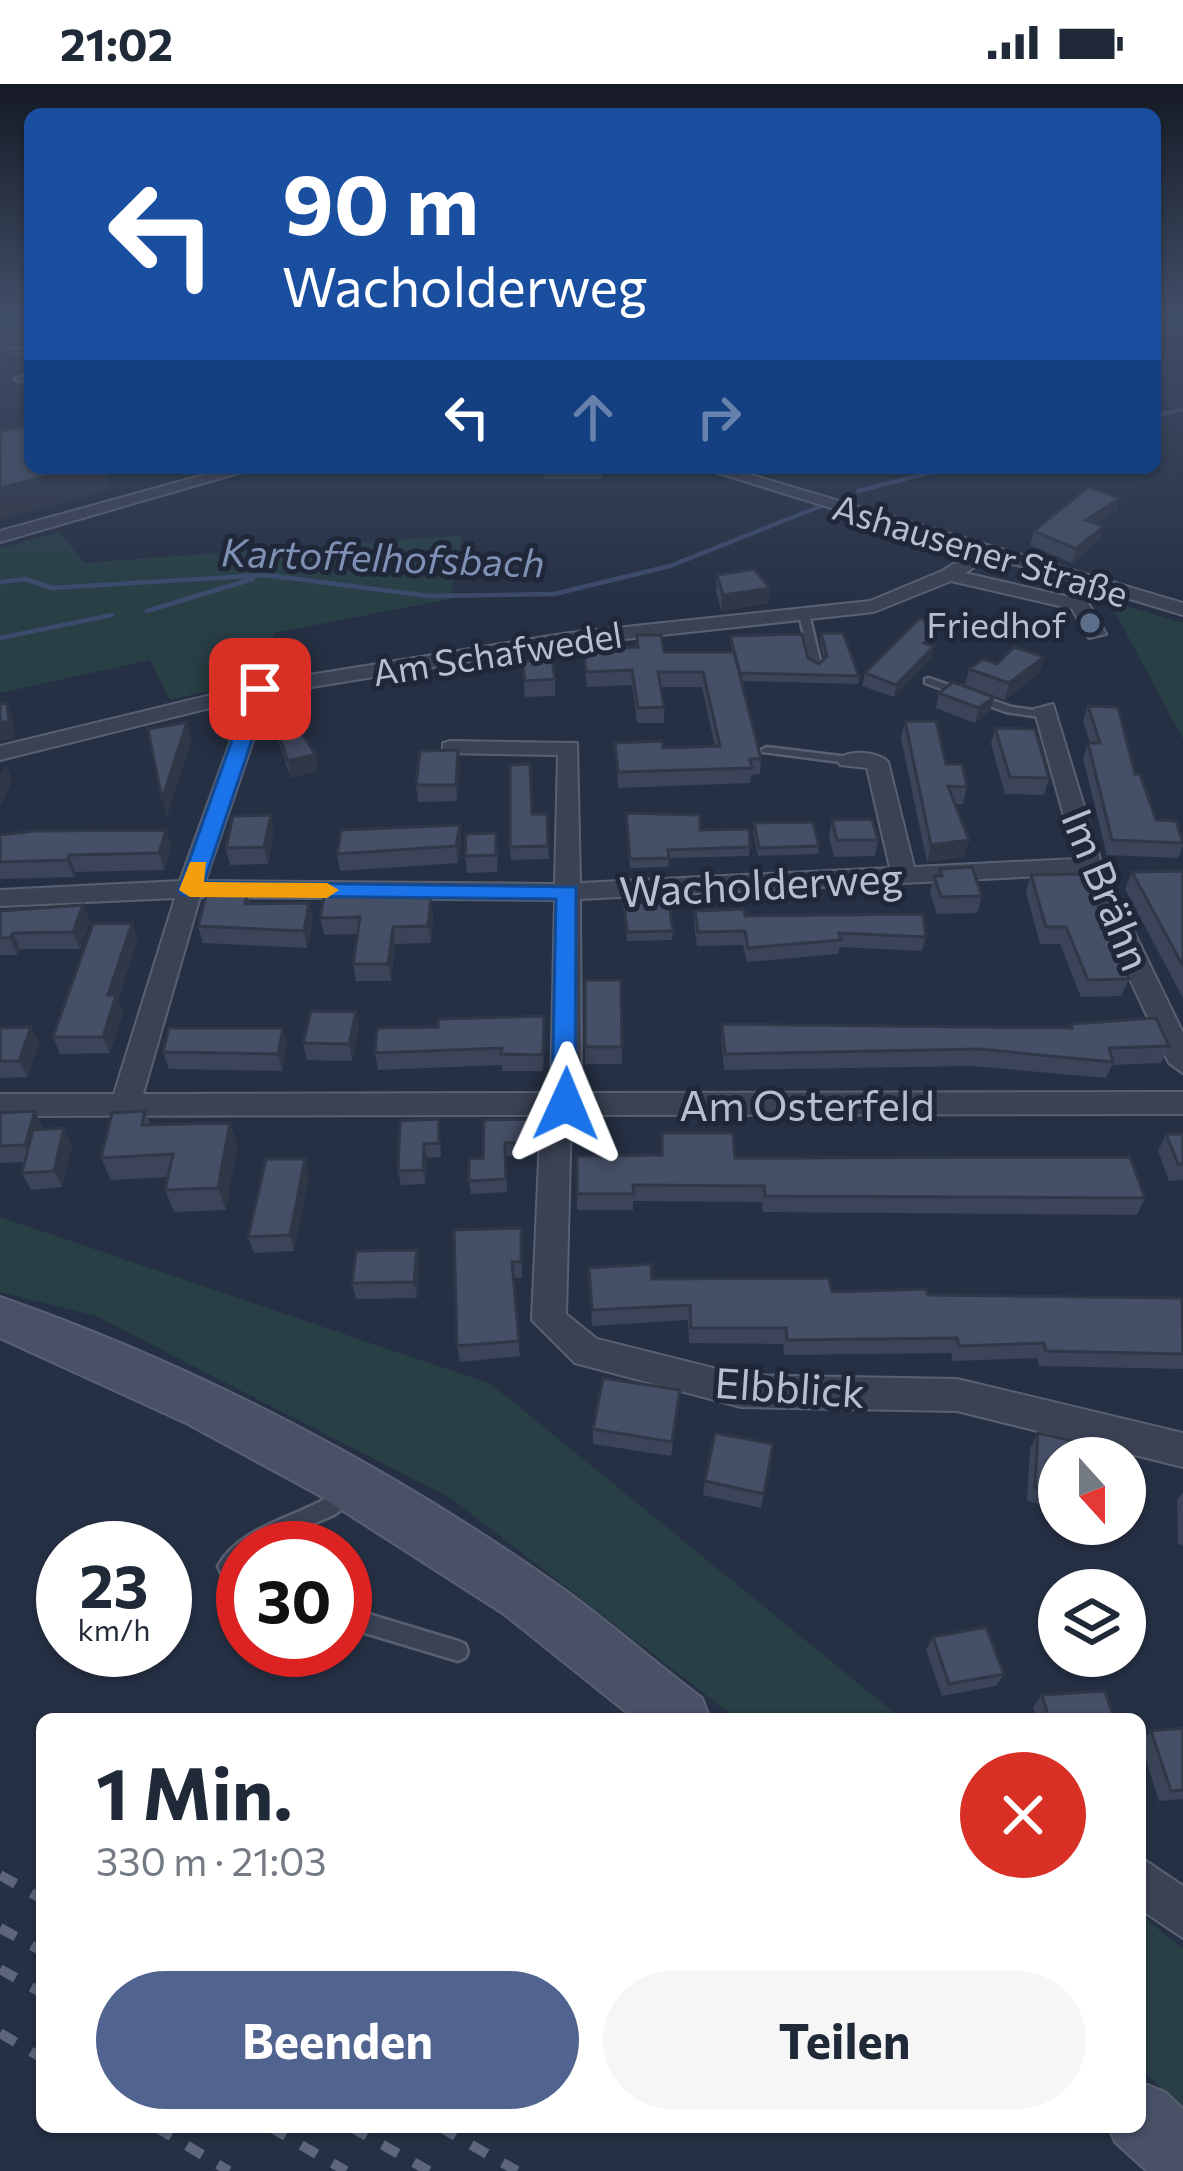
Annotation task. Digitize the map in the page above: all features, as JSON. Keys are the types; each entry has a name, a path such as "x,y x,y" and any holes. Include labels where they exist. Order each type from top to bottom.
{"main road":[{"path":"0,1317 116,1363 355,1487 527,1597 673,1713"},
{"path":"1146,2122 1183,2156"}],"street":[{"path":"0,537 226,474"},
{"name":"Ashausener Straße","path":"730,474 1183,609"},
{"name":"Am Schafwedel","path":"0,753 260,689 568,639 874,606 949,575 988,551"},
{"path":"949,575 1080,604 1096,634"},
{"path":"125,1105 190,890 260,689"},
{"name":"Im Brähn","path":"1046,712 1090,866 1183,1063"},
{"path":"451,748 569,748 561,1104"},
{"path":"848,760 878,761 904,877"},
{"name":"Wacholderweg","path":"0,898 190,890 568,892 1090,866"},
{"name":"Am Osterfeld","path":"0,1105 1183,1103"},
{"name":"Elbblick","path":"561,1104 550,1321 586,1352 741,1391 957,1395 1183,1450"},
{"path":"1146,1885 1183,1915"}],"lane":[{"path":"804,614 815,665"},
{"path":"929,681 1010,710 1046,712"},
{"path":"767,750 848,760"},
{"path":"290,1521 340,1503 355,1487"},
{"path":"372,1625 458,1651"}],"green space":[{"path":"60,532 84,563 462,535 450,599 274,633 278,675 170,700 150,660 0,693 0,548"},
{"path":"1109,601 1183,623 1183,739"},
{"path":"0,1217 491,1384 895,1713 729,1713 452,1499 96,1316 0,1292"},
{"path":"1146,1919 1183,1949 1183,2109 1146,2074"}],"building":[{"path":"24,426 24,474 55,474 0,488 0,432"},
{"path":"1088,487 1120,498 1086,520 1104,526 1076,549 1034,531"},
{"path":"754,569 770,588 723,595 717,575"},
{"path":"920,618 940,628 924,643 934,646 896,685 865,673"},
{"path":"821,633 843,633 859,676 740,673 730,636 802,634 808,658 819,664 827,656"},
{"path":"637,635 661,635 664,652 734,652 761,759 750,759 752,768 618,772 615,743 662,741 663,748 720,746 703,672 658,672 664,707 638,708 632,670 586,672 583,650 638,647"},
{"path":"1014,647 1044,657 1009,683 969,669 983,659 997,664"},
{"path":"552,659 555,679 525,681 522,661"},
{"path":"269,682 315,754 288,761 264,695"},
{"path":"953,682 994,697 979,708 939,693"},
{"path":"7,703 9,721 0,723 0,704"},
{"path":"1088,706 1118,707 1135,774 1140,774 1156,820 1176,821 1183,843 1112,840 1088,743 1100,743"},
{"path":"905,721 936,721 946,764 962,764 967,787 948,786 969,840 931,845"},
{"path":"187,722 162,800 148,729"},
{"path":"995,728 1035,729 1049,778 1010,777"},
{"path":"458,750 456,785 416,785 420,751"},
{"path":"530,764 532,814 547,814 548,846 510,847 510,765"},
{"path":"626,813 700,815 700,830 749,829 750,847 668,850 669,858 630,859"},
{"path":"271,815 264,847 226,848 233,816"},
{"path":"872,819 878,840 837,840 832,820"},
{"path":"813,822 819,846 759,848 754,823"},
{"path":"460,825 456,846 337,854 341,830"},
{"path":"166,830 159,853 0,862 0,835"},
{"path":"496,833 496,855 465,856 466,834"},
{"path":"972,867 982,896 941,897 934,876 942,876 940,869"},
{"path":"1183,871 1183,966 1132,872"},
{"path":"1081,874 1109,926 1104,926 1129,979 1088,980 1066,927 1046,927 1031,875"},
{"path":"247,895 245,904 309,903 304,931 198,926 206,896"},
{"path":"324,896 431,898 428,926 393,927 388,964 353,964 360,917 320,918"},
{"path":"669,902 673,931 627,932 624,903"},
{"path":"83,905 73,932 13,933 0,938 0,911"},
{"path":"744,909 745,916 923,914 926,937 839,933 841,940 748,948 745,931 698,932 695,911"},
{"path":"132,923 108,995 116,995 103,1037 53,1037 93,924"},
{"path":"585,980 621,980 622,1047 585,1047"},
{"path":"311,1011 356,1012 349,1044 303,1043"},
{"path":"544,1016 543,1055 501,1054 502,1048 375,1053 377,1028 438,1027 438,1019"},
{"path":"1156,1018 1169,1046 1109,1048 1113,1062 978,1049 725,1054 722,1024 1072,1028 1071,1024"},
{"path":"31,1027 19,1061 0,1061 0,1028"},
{"path":"169,1028 283,1028 278,1054 163,1052"},
{"path":"35,1111 25,1145 0,1146 0,1113"},
{"path":"145,1111 142,1125 230,1123 218,1188 165,1190 173,1154 101,1158 112,1113"},
{"path":"439,1119 439,1143 424,1144 423,1170 398,1171 400,1121"},
{"path":"535,1119 534,1142 505,1143 506,1179 469,1181 469,1159 483,1158 484,1120"},
{"path":"64,1128 54,1171 22,1173 33,1130"},
{"path":"662,1133 733,1133 735,1158 1130,1157 1145,1198 765,1196 764,1186 633,1185 634,1194 577,1194 577,1156 662,1155"},
{"path":"1166,1134 1183,1134 1183,1164 1178,1164"},
{"path":"266,1159 305,1159 290,1235 248,1237"},
{"path":"521,1228 521,1262 512,1262 519,1341 457,1346 454,1230"},
{"path":"417,1250 414,1282 352,1283 356,1251"},
{"path":"651,1264 652,1279 829,1278 832,1292 926,1289 928,1295 1182,1298 1183,1354 1046,1351 1044,1343 959,1346 957,1338 787,1340 786,1328 691,1328 690,1305 592,1310 589,1268"},
{"path":"603,1378 680,1390 672,1442 593,1429"},
{"path":"715,1433 773,1444 764,1494 705,1481"},
{"path":"1038,1433 1055,1437 1038,1437 1035,1487"},
{"path":"986,1627 1004,1674 949,1684 933,1637"},
{"path":"1105,1691 1112,1713 1047,1713 1042,1695"},
{"path":"1183,1728 1183,1790 1171,1791 1151,1731"}],"waterway":[{"name":"Kartoffelhofsbach","path":"1161,414 1165,413"},
{"name":"Kartoffelhofsbach","path":"858,491 925,474"},
{"name":"Kartoffelhofsbach","path":"0,582 25,579 52,588 266,575 429,596 554,594 670,566 821,506"},
{"path":"147,611 253,579"},
{"path":"0,638 112,615"}],"railway":[{"path":"0,1875 36,1896"},
{"path":"0,1928 36,1948"},
{"path":"0,1969 36,1990"},
{"path":"0,2033 36,2054"},
{"path":"166,2133 229,2171"},
{"path":"280,2133 346,2171"},
{"path":"362,2133 429,2171"},
{"path":"450,2133 517,2171"}],"slow traffic":[{"path":"198,867 190,890 327,890"}],"place":[{"name":"Friedhof","path":"1090,623"}],"route":[{"path":"260,689 190,890 568,892 566,1104"}]}
